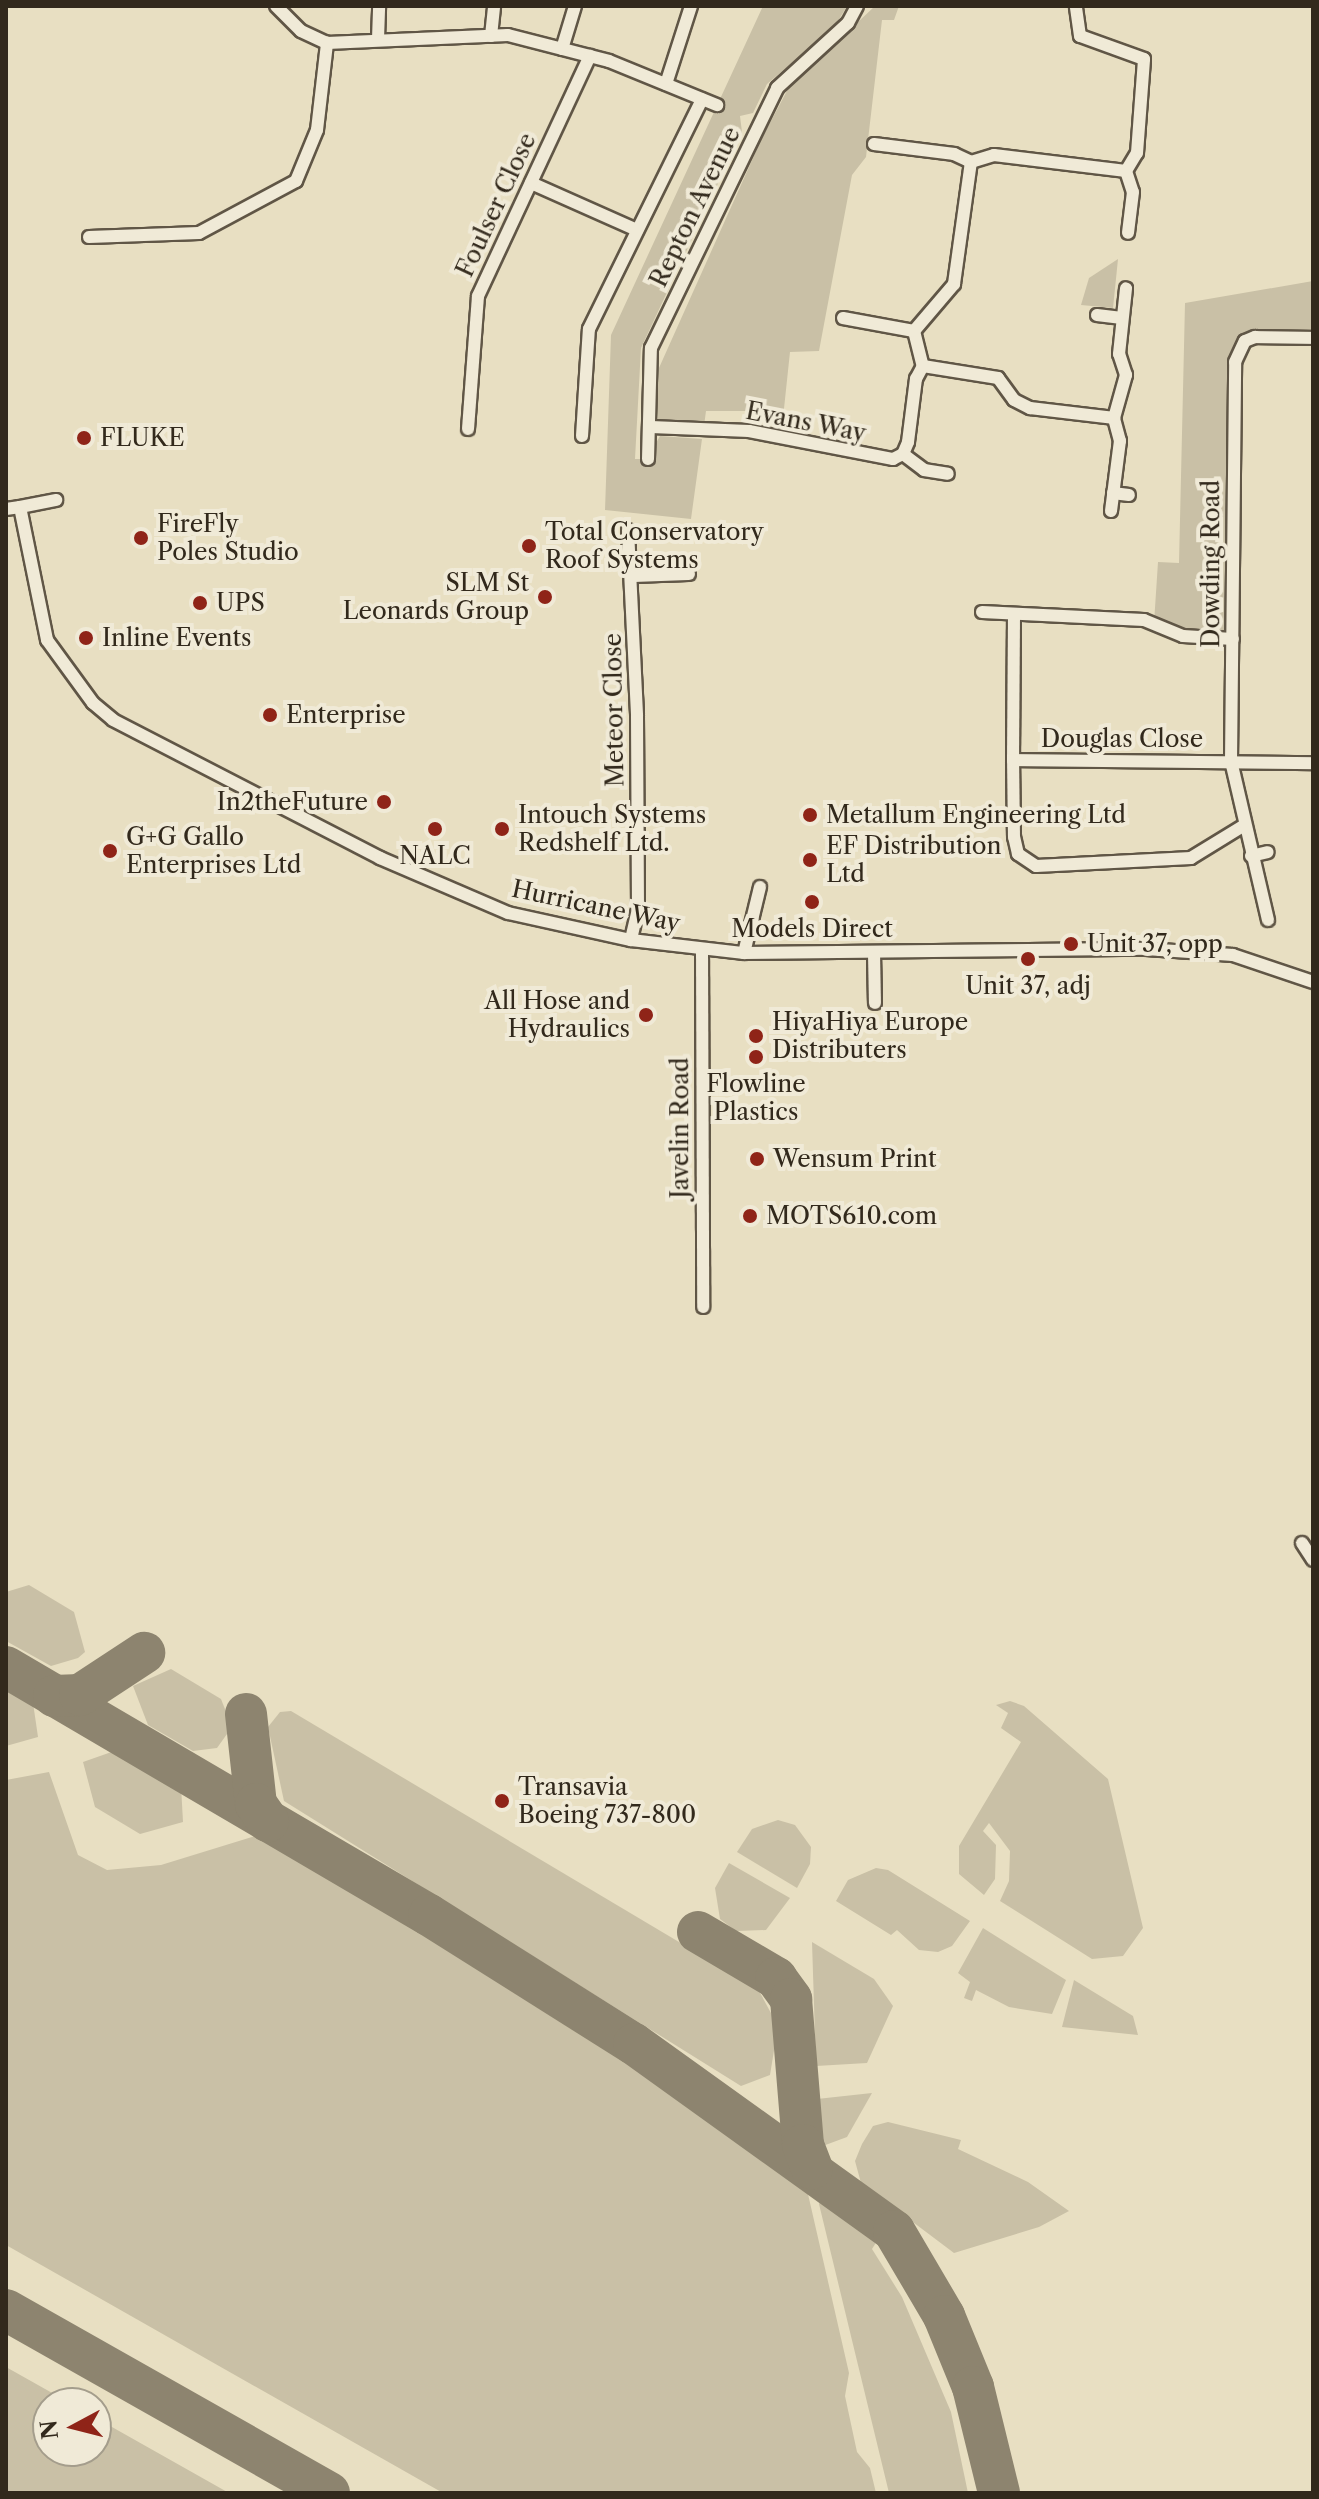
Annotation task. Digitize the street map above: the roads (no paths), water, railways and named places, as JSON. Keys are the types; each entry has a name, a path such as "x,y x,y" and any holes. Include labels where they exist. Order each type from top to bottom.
{"street":[{"path":"276,6 301,31 327,43 491,36 590,56 717,105"},
{"path":"378,39 379,6"},
{"path":"491,36 494,6"},
{"path":"562,49 575,6"},
{"path":"666,84 691,6"},
{"name":"Repton Avenue","path":"648,459 651,348 777,88 848,23 857,6"},
{"path":"1076,6 1080,36 1144,59 1137,153 1126,171 1133,192 1128,233"},
{"path":"89,237 199,233 296,181 317,130 327,43"},
{"name":"Foulser Close","path":"468,429 478,296 590,56"},
{"path":"582,436 589,329 702,99"},
{"path":"874,144 964,156 971,162"},
{"path":"910,164 912,149"},
{"path":"971,162 994,155 1126,171"},
{"path":"914,331 954,284 971,162"},
{"path":"531,183 637,230"},
{"path":"1131,207 1146,208"},
{"path":"1111,511 1120,441 1114,418 1126,375 1119,354 1126,288"},
{"path":"1097,315 1122,318"},
{"path":"843,318 914,331"},
{"path":"863,336 865,320"},
{"path":"903,454 916,379 923,366 914,331"},
{"name":"Dowding Road","path":"1268,920 1243,826 1231,761 1238,350 1255,337 1313,338"},
{"path":"923,366 998,378 1021,406 1114,418"},
{"name":"Evans Way","path":"651,427 749,431 879,458 903,454 924,470 948,474"},
{"path":"1113,493 1129,495"},
{"path":"6,509 56,500"},
{"name":"Hurricane Way","path":"20,507 47,640 93,703 113,720 380,858 508,913 631,940 744,953 1156,950 1233,955 1313,982"},
{"name":"Meteor Close","path":"628,530 633,576 638,909 631,940"},
{"path":"633,576 689,574"},
{"path":"982,612 1144,620 1183,636 1233,639"},
{"name":"Douglas Close","path":"1014,614 1014,837"},
{"name":"Douglas Close","path":"1013,760 1313,763"},
{"path":"998,839 1014,837 1025,862 1036,866 1191,858 1243,826"},
{"path":"1251,856 1268,852"},
{"path":"744,953 760,887"},
{"name":"Javelin Road","path":"702,949 703,1307"},
{"path":"874,953 875,1003"},
{"path":"1302,1543 1313,1560"}],"place":[{"name":"FLUKE","path":"84,438"},
{"name":"FireFly Poles Studio","path":"141,538"},
{"name":"Total Conservatory Roof Systems","path":"529,546"},
{"name":"SLM St Leonards Group","path":"545,597"},
{"name":"UPS","path":"200,603"},
{"name":"Inline Events","path":"86,638"},
{"name":"Enterprise","path":"270,715"},
{"name":"In2theFuture","path":"384,802"},
{"name":"Metallum Engineering Ltd","path":"810,815"},
{"name":"NALC","path":"435,829"},
{"name":"Intouch Systems Redshelf Ltd.","path":"502,829"},
{"name":"G+G Gallo Enterprises Ltd","path":"110,851"},
{"name":"EF Distribution Ltd","path":"810,860"},
{"name":"Models Direct","path":"812,902"},
{"name":"Unit 37, opp","path":"1071,944"},
{"name":"Unit 37, adj","path":"1028,959"},
{"name":"All Hose and Hydraulics","path":"646,1015"},
{"name":"HiyaHiya Europe Distributers","path":"756,1036"},
{"name":"Flowline Plastics","path":"756,1057"},
{"name":"Wensum Print","path":"757,1159"},
{"name":"MOTS610.com","path":"750,1216"},
{"name":"Transavia Boeing 737-800","path":"502,1801"}]}
